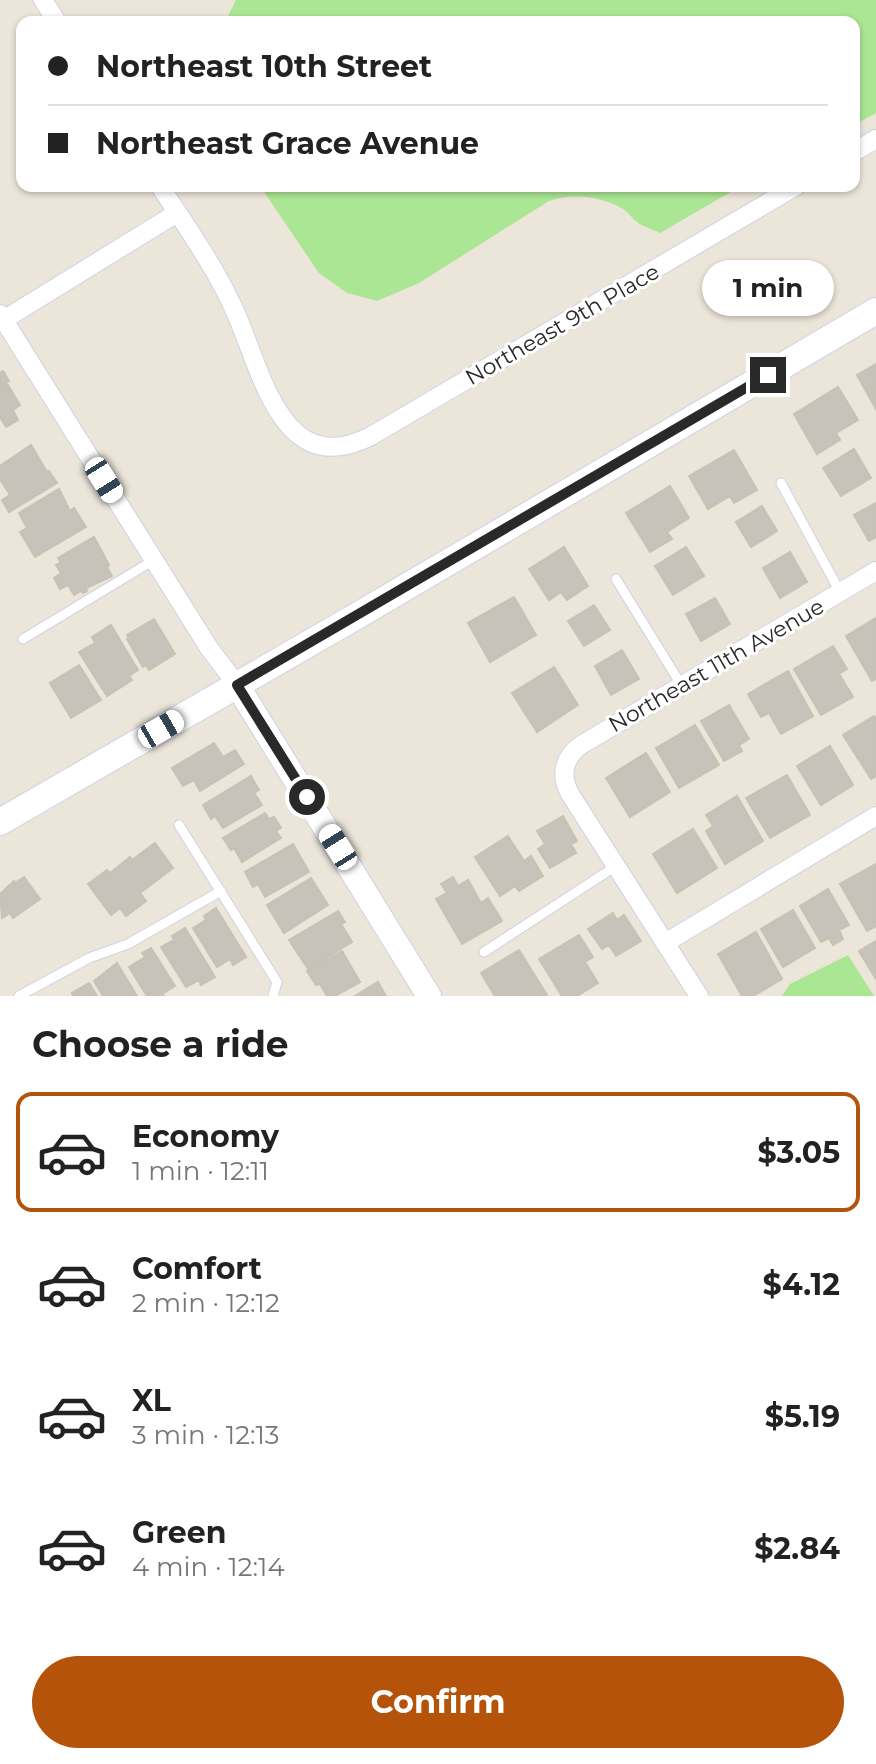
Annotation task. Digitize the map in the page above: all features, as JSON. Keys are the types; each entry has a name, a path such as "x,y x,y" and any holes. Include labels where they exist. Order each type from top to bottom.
{"main road":[{"path":"0,822 876,311"}],"street":[{"path":"164,192 177,213 1,319 209,648 237,685 429,996"},
{"name":"Northeast 9th Place","path":"177,213 232,305 256,369 284,421 303,438 323,446 348,445 371,436 786,192"},
{"name":"Northeast 11th Avenue","path":"616,866 570,794 563,777 573,751 876,571"},
{"path":"665,943 874,823"},
{"path":"616,866 699,996"}],"lane":[{"path":"781,483 840,592"},
{"path":"23,639 154,560"},
{"path":"616,579 682,686"},
{"path":"179,825 277,982 273,996"},
{"path":"484,952 616,866"},
{"path":"19,996 89,958 128,944 221,891"}],"green space":[{"path":"236,0 876,0 876,113 860,122 860,16 228,16"},
{"path":"264,192 731,192 660,233 639,224 623,209 605,201 577,197 549,201 419,283 377,301 347,293 319,273"},
{"path":"848,955 874,996 782,996 790,984"}],"building":[{"path":"876,364 876,409 857,375"},
{"path":"3,371 20,405 13,410 18,420 6,427 0,417 0,373"},
{"path":"838,387 858,420 836,433 840,440 817,454 794,414"},
{"path":"31,445 57,483 9,512 2,500 10,495 0,479 0,466"},
{"path":"854,449 871,478 841,496 823,468"},
{"path":"734,450 757,490 734,503 730,496 708,509 689,476"},
{"path":"670,486 689,518 667,532 672,539 650,552 626,513"},
{"path":"59,489 70,511 74,508 86,527 35,557 20,532 27,528 19,513"},
{"path":"876,503 876,537 869,541 854,515"},
{"path":"762,506 777,531 751,547 736,522"},
{"path":"94,537 112,576 86,588 87,591 83,593 74,595 68,585 60,589 54,578 61,573 56,565 61,562 58,558"},
{"path":"564,547 588,586 567,600 561,592 549,600 529,569"},
{"path":"686,547 704,576 673,595 655,566"},
{"path":"790,552 807,582 780,598 763,568"},
{"path":"514,597 536,635 490,662 468,623"},
{"path":"715,598 730,624 701,641 686,614"},
{"path":"594,605 610,630 584,646 568,621"},
{"path":"876,618 876,679 872,681 846,636"},
{"path":"154,619 175,654 149,670 146,665 143,667 127,635"},
{"path":"111,625 138,670 129,676 132,680 107,696 79,652 95,643 92,637"},
{"path":"833,646 847,669 839,674 853,697 821,715 794,669"},
{"path":"622,650 639,679 611,695 595,666"},
{"path":"79,665 101,700 71,718 50,683"},
{"path":"554,667 578,705 537,732 512,693"},
{"path":"788,671 813,716 781,734 769,713 761,717 748,694"},
{"path":"729,705 749,739 739,745 742,751 724,761 701,721"},
{"path":"874,716 876,776 871,779 843,735"},
{"path":"695,725 719,765 679,788 656,748"},
{"path":"214,743 223,757 235,750 244,764 200,791 194,780 183,786 172,768"},
{"path":"830,746 853,785 821,805 797,766"},
{"path":"646,753 670,792 630,817 606,778"},
{"path":"787,775 810,815 770,838 746,798"},
{"path":"251,776 259,790 254,793 262,805 223,828 215,816 211,819 203,805"},
{"path":"737,796 763,841 725,864 706,831 713,826 706,815"},
{"path":"265,813 269,819 274,817 281,828 276,831 281,838 242,862 234,848 231,850 223,838"},
{"path":"563,816 577,841 571,844 576,853 550,868 538,849 545,844 537,831"},
{"path":"693,829 717,868 677,893 653,854"},
{"path":"508,836 524,861 531,856 543,876 519,891 515,886 500,896 475,857"},
{"path":"155,843 173,868 140,893 146,901 126,916 120,908 111,915 88,884 107,870 110,873 130,857 132,860"},
{"path":"293,844 309,872 265,897 258,884 253,887 245,872"},
{"path":"876,864 876,926 867,931 840,884"},
{"path":"24,877 40,899 13,918 10,913 2,918 0,894 14,881"},
{"path":"453,877 458,886 468,880 481,903 488,898 502,921 462,944 436,899 447,893 441,884"},
{"path":"311,878 328,905 284,933 267,905"},
{"path":"828,889 849,925 839,930 843,939 833,945 829,938 821,942 800,906"},
{"path":"216,908 246,957 233,965 230,959 217,967 193,928 206,920 204,916"},
{"path":"793,910 815,948 783,967 761,929"},
{"path":"338,911 345,922 341,924 352,942 308,969 289,940"},
{"path":"613,913 617,920 624,915 641,941 616,956 609,945 602,949 588,929"},
{"path":"185,928 215,977 201,985 199,980 186,987 161,947 174,940 172,936"},
{"path":"756,932 782,979 753,996 742,996 718,954"},
{"path":"579,935 593,957 585,962 598,983 577,996 562,996 539,959"},
{"path":"876,941 876,979 859,951"},
{"path":"151,948 175,986 162,994 164,996 147,996 129,967 145,957 142,953"},
{"path":"519,950 546,996 495,996 481,973"},
{"path":"342,951 360,982 335,996 327,996 307,971"},
{"path":"117,963 137,996 103,996 94,981"},
{"path":"378,982 386,996 355,996"},
{"path":"89,983 97,996 73,996 72,993"}],"route":[{"path":"307,797 237,685 768,375"}]}
